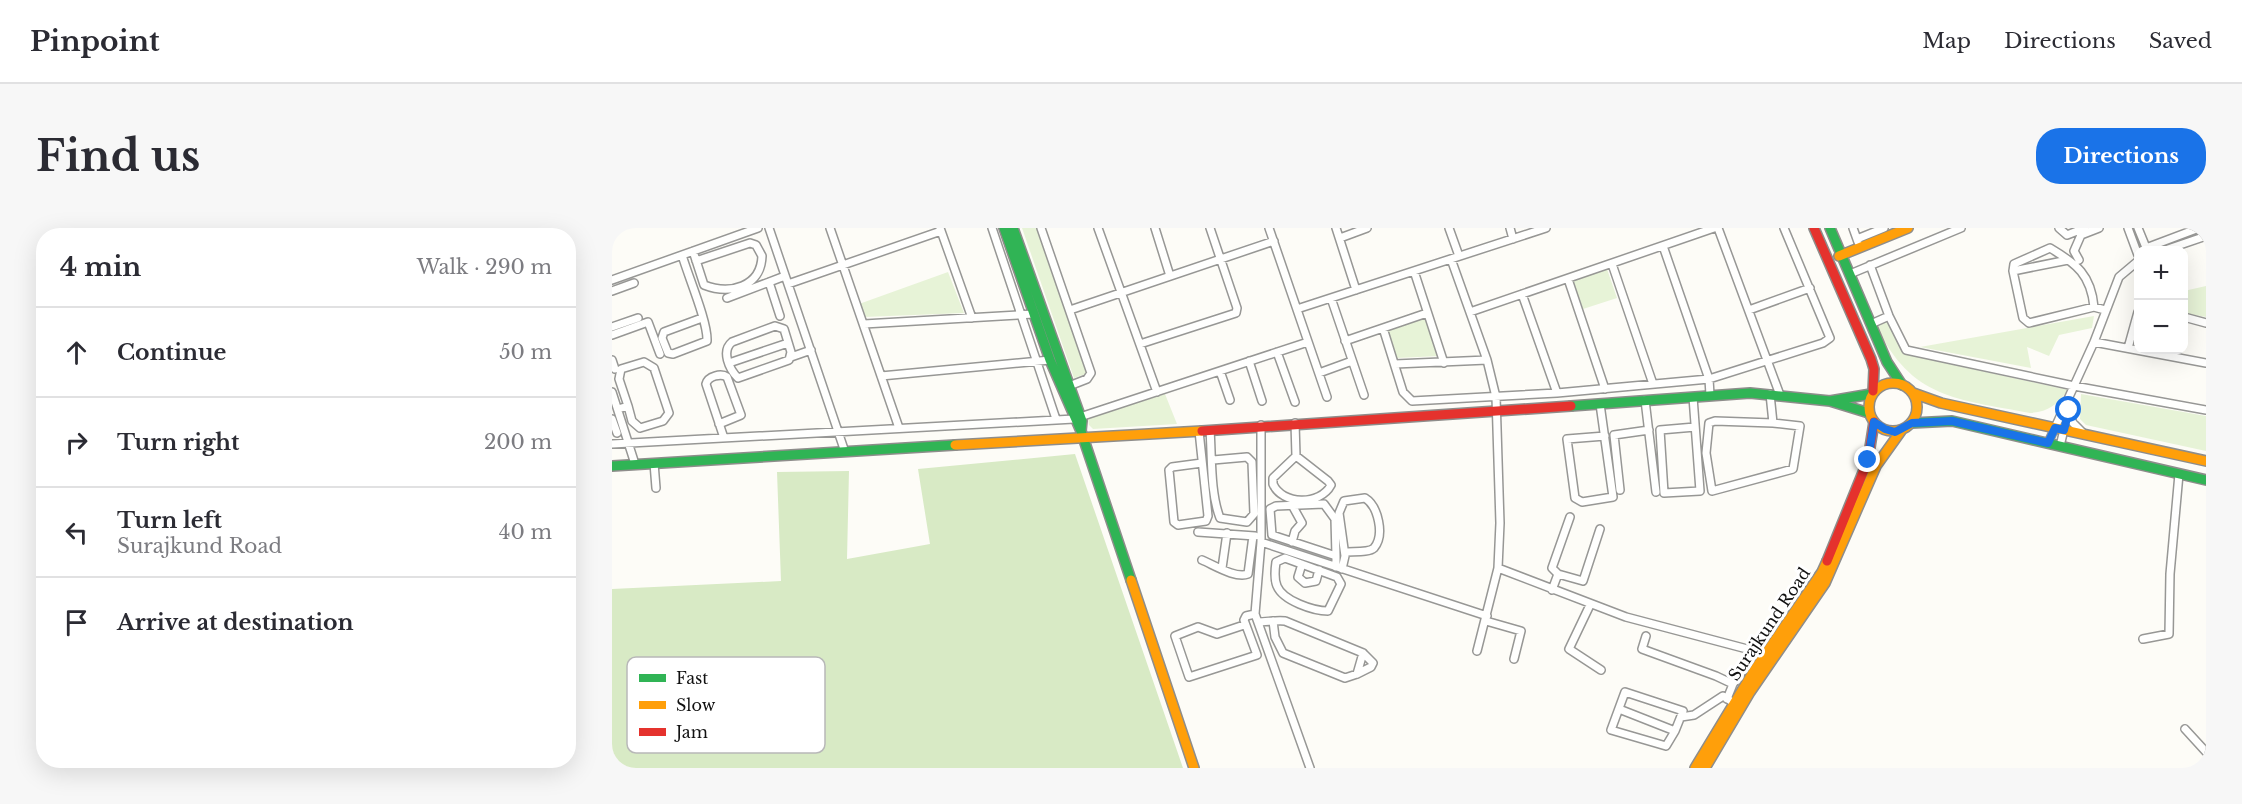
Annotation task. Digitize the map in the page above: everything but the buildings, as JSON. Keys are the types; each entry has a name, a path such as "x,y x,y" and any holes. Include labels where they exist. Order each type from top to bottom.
{"street":[{"path":"612,280 758,228"},
{"path":"769,228 845,452"},
{"path":"830,228 899,428"},
{"path":"992,228 1056,419"},
{"path":"1004,228 1050,360 1077,418"},
{"path":"1013,228 1069,386 1082,434 1194,768"},
{"path":"1041,228 1090,373 1087,379 1069,386"},
{"path":"1098,228 1157,392"},
{"path":"1155,228 1170,276"},
{"path":"1140,344 1236,313 1237,308 1210,228"},
{"path":"1269,228 1327,397"},
{"path":"1336,228 1356,290"},
{"path":"1340,238 1367,228"},
{"path":"1449,228 1455,258 1470,312 1487,360 1496,398 1500,523 1498,568 1477,651"},
{"path":"1510,228 1513,239"},
{"path":"1297,309 1546,228"},
{"path":"1470,312 1716,228 1780,395"},
{"path":"1383,328 1403,392 1408,400 1496,398 1708,379 1823,343 1830,338 1784,228"},
{"path":"1814,228 1871,359 1874,369 1872,418"},
{"path":"1830,228 1887,362 1902,385 1913,393 1941,403 2206,461"},
{"path":"1853,228 1859,243"},
{"path":"1828,260 1842,255 1884,228"},
{"path":"1859,243 1908,228"},
{"path":"1850,274 1961,228"},
{"path":"2059,228 2067,235 2085,228"},
{"path":"2079,260 2074,251 2081,235 2099,228"},
{"path":"2128,228 2135,246"},
{"path":"2138,228 2145,246"},
{"path":"2154,246 2199,228"},
{"path":"727,298 769,282 786,280 843,265 940,230 972,318"},
{"path":"2177,246 2206,236"},
{"path":"1070,310 1274,241"},
{"path":"693,251 696,261 704,285 726,290 752,281 758,276 762,256 756,245 750,243 696,261"},
{"path":"1663,246 1708,379 1710,395"},
{"path":"2094,307 2088,279 2068,260 2050,248 2014,264 2013,271 2023,318 2029,323 2094,307 2105,310"},
{"path":"682,255 702,318 707,341 673,354 668,352 662,338 664,332 702,318"},
{"path":"1003,260 1014,257"},
{"path":"2013,271 2068,260"},
{"path":"1612,264 1653,384"},
{"path":"2048,443 2059,429 2067,402 2094,342 2119,277 2134,265"},
{"path":"1870,266 1903,346 1910,351 2074,386 2206,410"},
{"path":"1414,271 1444,363"},
{"path":"1568,279 1605,389"},
{"path":"769,282 780,316"},
{"path":"612,291 634,283"},
{"path":"1749,310 1810,288"},
{"path":"1522,294 1557,393"},
{"path":"1330,298 1364,395"},
{"path":"1346,341 1427,313"},
{"path":"864,324 1034,314"},
{"path":"1870,324 1889,316"},
{"path":"612,327 638,318"},
{"path":"2188,318 2206,323"},
{"path":"612,335 648,322 660,354"},
{"path":"791,357 783,329 776,326 732,342 726,352 733,373 741,378 783,364 791,357 811,350"},
{"path":"2128,348 2134,328"},
{"path":"612,444 1077,418 1308,342"},
{"path":"2094,342 2206,363"},
{"path":"729,363 788,343"},
{"path":"1277,352 1295,402"},
{"path":"612,360 615,369"},
{"path":"881,376 1050,360"},
{"path":"1395,364 1487,360"},
{"path":"1249,361 1262,401"},
{"path":"1318,373 1352,361"},
{"path":"644,362 654,368 669,413 663,421 640,428 632,421 628,406 619,379 621,369 644,362"},
{"path":"1220,371 1230,400"},
{"path":"719,424 741,416 727,377 722,375 706,381 719,424 724,438"},
{"path":"1830,401 1872,393 1890,384 1902,385"},
{"path":"612,465 845,452 1082,434 1199,431 1261,425 1496,412 1710,395 1770,394 1830,401 1872,418 1885,429 1901,431 1912,423 1917,413 1917,403 1913,393"},
{"path":"1770,394 1773,423"},
{"path":"613,395 635,464"},
{"path":"1693,397 1700,491 1664,493 1660,430 1695,427"},
{"path":"1645,400 1656,492"},
{"path":"1600,404 1605,436 1605,468 1613,497 1582,502 1575,498 1567,439 1605,436"},
{"path":"618,409 628,406"},
{"path":"2035,423 2050,422 2065,412"},
{"path":"2065,412 2085,434"},
{"name":"Surajkund Road","path":"1695,768 1730,701 1762,652 1822,572 1868,460 1872,418"},
{"path":"612,419 616,433"},
{"path":"1912,423 1952,421 2206,480"},
{"path":"1295,423 1296,456 1273,478 1275,489 1291,499 1317,498 1331,485 1322,474 1296,456"},
{"path":"1709,423 1773,423 1800,426 1793,469 1712,491 1706,453 1709,423"},
{"path":"1261,425 1255,614 1310,768"},
{"path":"2059,429 2060,446"},
{"path":"1210,430 1217,509 1220,518 1247,522 1254,514 1252,462 1247,457 1213,460"},
{"path":"1620,490 1614,435 1649,430"},
{"path":"1199,431 1202,463 1206,521 1178,525 1174,522 1169,470 1172,467 1202,463"},
{"name":"Surajkund Road","path":"1705,768 1750,692 1825,583 1876,466 1901,431"},
{"path":"654,463 656,488"},
{"path":"2143,639 2165,637 2169,634 2170,574 2179,474"},
{"path":"1339,568 1345,552 1340,506 1344,501 1365,498 1375,509 1380,534 1374,548 1345,552"},
{"path":"1336,556 1292,543 1272,534 1270,509 1276,506 1314,503 1329,507 1335,519 1336,556 1339,568"},
{"path":"1292,505 1302,523 1295,531 1292,543"},
{"path":"1570,517 1552,568 1558,574 1583,581 1600,529"},
{"path":"1198,532 1227,532 1258,538 1308,563 1319,570 1338,577 1341,584 1328,611 1318,611 1286,597 1276,585 1275,570 1280,559 1308,563 1339,568 1521,631 1514,659"},
{"path":"1222,568 1227,532"},
{"path":"1202,560 1243,576 1248,574 1258,538"},
{"path":"1308,563 1298,576 1305,583 1316,582 1319,570"},
{"path":"1498,568 1590,605 1762,652 1733,684 1730,701 1723,696 1694,715 1681,717"},
{"path":"1552,590 1558,574"},
{"path":"1590,605 1569,649 1601,670"},
{"path":"1244,625 1217,634 1198,627 1175,636 1189,677 1257,655 1244,625 1246,616 1255,614"},
{"path":"1258,622 1273,621 1285,621 1363,653 1373,663 1371,667 1345,678 1283,652 1275,637 1273,621"},
{"path":"1646,636 1642,649 1733,684"},
{"path":"1357,674 1363,653"},
{"path":"1625,692 1683,711 1666,746 1611,730 1619,709 1625,692"},
{"path":"1619,709 1675,731"},
{"path":"2185,729 2206,752"}],"green space":[{"path":"1022,228 1039,228 1089,373 1074,378"},
{"path":"1607,269 1617,298 1583,309 1573,281"},
{"path":"948,272 964,313 864,317 859,304"},
{"path":"2206,286 2206,317 2188,314 2188,290"},
{"path":"2094,316 2092,328 2059,335 2049,356 2027,347 2031,368 1920,347"},
{"path":"1425,318 1439,356 1397,358 1388,331"},
{"path":"1889,320 1904,354 2068,390 2052,407 2030,413 1958,399 1921,382 1905,368 1890,349 1876,325"},
{"path":"1165,394 1177,424 1093,429 1089,425 1088,418"},
{"path":"2081,394 2206,416 2206,451 2086,425 2080,419"},
{"path":"1075,454 1183,768 612,768 612,589 781,581 777,472 849,471 847,559 930,544 918,469"}],"traffic: fast":[{"path":"1004,228 1050,360 1081,431 1131,580"},
{"path":"1013,228 1082,421 1081,431"},
{"path":"1830,228 1887,362 1902,385"},
{"path":"1571,406 1750,393 1830,401 1869,413"},
{"path":"1830,401 1871,394"},
{"path":"1912,423 1952,421 2206,480"},
{"path":"612,466 955,445"}],"traffic: slow":[{"path":"1839,256 1908,228"},
{"path":"1888,383 1898,383 1910,390 1917,402 1917,407 1917,412 1910,424 1898,431 1888,431 1873,420 1869,412 1869,402 1880,387 1888,383"},
{"path":"1913,393 1941,403 2206,461"},
{"path":"955,445 1202,431"},
{"path":"1705,768 1750,692 1825,583 1876,466 1901,431"},
{"path":"1695,768 1755,669 1822,572 1827,561"},
{"path":"1131,580 1194,768"}],"traffic: jam":[{"path":"1814,228 1871,359 1874,369 1873,391"},
{"path":"1202,431 1571,406"},
{"path":"1827,561 1868,460 1874,422"}],"route":[{"path":"1868,460 1874,422 1895,432 1901,431 1912,423 1952,421 2048,443 2055,428 2064,430 2069,410"}]}
